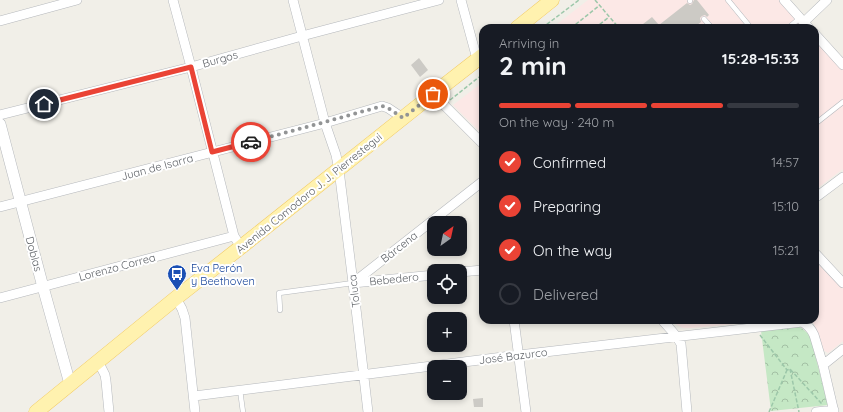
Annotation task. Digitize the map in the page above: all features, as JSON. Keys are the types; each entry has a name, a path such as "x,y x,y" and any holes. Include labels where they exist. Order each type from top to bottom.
{"main road":[{"path":"522,24 550,1"},
{"name":"Avenida Comodoro J. J. Pierrestegui","path":"36,412 176,298 237,242 339,170 479,58"}],"street":[{"path":"0,21 77,0"},
{"path":"173,0 237,242"},
{"name":"Toluca","path":"293,0 339,170 368,412"},
{"name":"Burgos","path":"0,116 191,67 439,0"},
{"path":"462,0 479,54"},
{"path":"784,0 804,23 827,0"},
{"path":"819,38 843,64"},
{"path":"433,94 479,140"},
{"name":"Juan de Isarra","path":"0,207 382,106 388,108 403,118"},
{"name":"Doblas","path":"0,124 70,384"},
{"path":"819,195 843,177"},
{"name":"Bárcena","path":"353,283 479,184"},
{"name":"Lorenzo Correa","path":"0,298 237,242"},
{"path":"819,256 843,282"},
{"path":"467,271 479,270"},
{"name":"Bebedero","path":"353,283 427,276"},
{"path":"176,298 186,318 196,412"},
{"path":"514,324 526,412"},
{"path":"666,324 681,344 687,412"},
{"name":"José Bazurco","path":"194,396 518,355 786,324"},
{"name":"José Bazurco","path":"806,324 812,330 823,365"},
{"path":"816,412 832,411 823,365 843,350"},
{"path":"98,361 105,375 109,412"}],"lane":[{"path":"728,0 748,24"},
{"path":"704,19 708,24"},
{"path":"819,121 843,102"},
{"path":"280,310 279,293 353,283"},
{"path":"240,390 243,412"}],"path":[{"path":"547,24 579,0"},
{"path":"596,0 616,24"},
{"path":"576,24 600,5"},
{"path":"600,24 610,17"},
{"path":"444,105 479,77"},
{"path":"754,328 787,370"},
{"path":"769,412 787,370 790,369"},
{"path":"790,369 832,411"},
{"path":"790,369 799,412"}],"shaded area":[{"path":"588,0 779,0 801,24 557,24"},
{"path":"819,43 843,69 843,169 819,187"},
{"path":"479,85 479,131 453,105"},
{"path":"819,265 843,289 843,341 828,353 823,350 814,324 819,324"},
{"path":"676,324 734,324 692,328 683,328"}],"green space":[{"path":"799,326 810,335 828,405 771,411 761,331"}],"building":[{"path":"694,0 697,0 709,15 707,17 705,15 702,16 700,18 701,22 698,24 660,24 687,3 690,5"},
{"path":"652,17 658,24 643,24"},
{"path":"419,58 428,70 420,77 411,65"},
{"path":"483,398 483,407 474,407 473,399"}],"way so far":[{"path":"251,142 382,106 388,108 403,118 433,94"}],"place":[{"name":"Eva Perón y Beethoven","path":"177,291"}],"route":[{"path":"44,104 191,67 212,152 251,142"}]}
